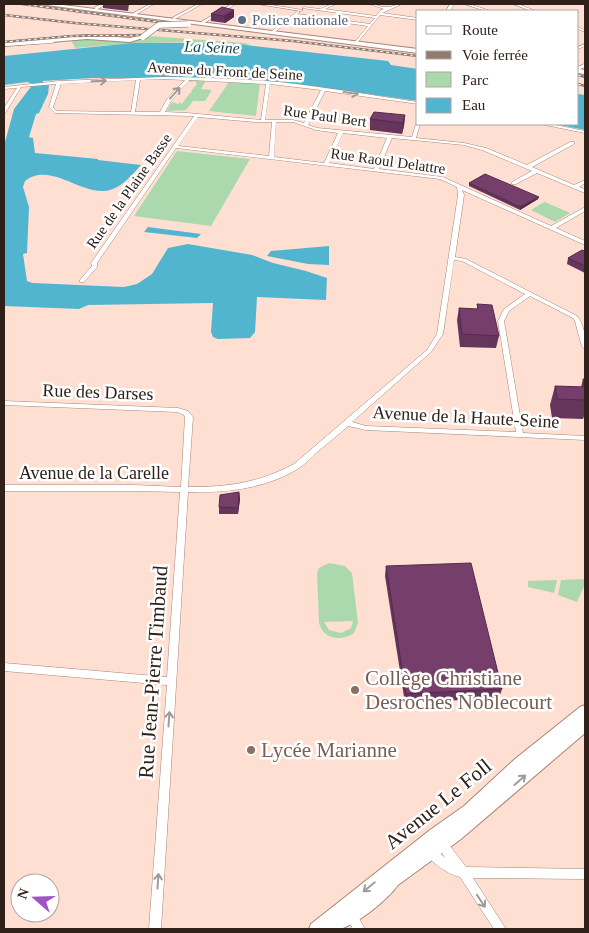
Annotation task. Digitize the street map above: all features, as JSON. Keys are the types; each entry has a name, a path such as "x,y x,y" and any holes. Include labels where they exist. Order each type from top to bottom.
{"main road":[{"path":"46,4 416,50"},
{"path":"58,4 416,50"},
{"path":"4,44 94,37 130,40 143,37 158,25 188,24 264,34 273,32"},
{"name":"Avenue Le Foll","path":"330,929 385,890 449,826 585,711"},
{"name":"Avenue Le Foll","path":"316,929 433,844 585,725"}],"street":[{"path":"96,9 104,4"},
{"path":"134,14 152,4"},
{"path":"174,18 200,4"},
{"path":"203,22 234,4"},
{"path":"258,4 416,19"},
{"path":"273,32 309,4"},
{"path":"321,10 334,4"},
{"path":"371,4 387,9"},
{"path":"357,42 378,15 400,4"},
{"path":"466,4 486,10"},
{"path":"515,4 531,10"},
{"path":"294,15 371,25"},
{"path":"44,41 72,40"},
{"path":"133,113 138,79"},
{"path":"162,113 169,100 188,79"},
{"name":"Avenue du Front de Seine","path":"20,86 53,82 188,79 268,83 416,102"},
{"name":"Rue Paul Bert","path":"60,82 51,107 55,112 162,113 262,121 293,121 316,129 477,146 585,191"},
{"path":"262,121 268,83"},
{"path":"4,88 20,86"},
{"path":"4,111 20,86"},
{"path":"304,125 324,89"},
{"name":"Rue de la Plaine Basse","path":"82,281 95,266 94,263 197,115"},
{"path":"271,158 274,121"},
{"path":"414,138 418,125"},
{"path":"550,125 585,132"},
{"path":"326,165 341,132"},
{"path":"376,170 390,137"},
{"path":"528,167 572,143"},
{"name":"Rue Raoul Delattre","path":"176,147 437,177 585,243"},
{"path":"514,183 536,171"},
{"path":"574,187 585,181"},
{"name":"Avenue de la Carelle","path":"4,488 226,490 256,484 285,474 298,466 423,357 437,340 443,318 453,258 461,195 459,186"},
{"path":"551,228 584,210"},
{"path":"453,258 464,260 577,319 585,346"},
{"path":"520,434 501,321 506,310 529,294"},
{"name":"Rue des Darses","path":"4,403 178,410 186,413 189,417"},
{"name":"Rue Jean-Pierre Timbaud","path":"155,929 189,417"},
{"name":"Avenue de la Haute-Seine","path":"347,423 366,428 585,438 585,431"},
{"path":"4,667 172,681"},
{"path":"433,844 455,871 585,874"},
{"path":"463,872 500,929"},
{"path":"352,915 359,929"}],"green space":[{"path":"149,36 245,43 252,46 163,42 75,48 72,42 73,39 77,38 124,42 136,41"},
{"path":"190,80 206,80 201,89 212,90 205,101 193,101 186,110 167,111 172,102 178,104 181,102 181,105 192,93 191,91 197,84 195,81 189,82"},
{"path":"230,81 260,83 256,116 209,111"},
{"path":"177,151 250,159 211,226 134,216"},
{"path":"544,202 570,213 555,222 531,210"},
{"path":"329,563 345,566 352,573 358,623 354,633 349,636 338,638 328,636 321,628 319,623 317,573 319,568","holes":["353,621 351,628 341,633 329,630 324,622"]},
{"path":"585,579 585,584 577,602 558,595 561,580"},
{"path":"557,580 554,593 528,587 528,581"}],"water":[{"name":"La Seine","path":"133,43 227,43 388,61 391,65 416,69 416,101 290,83 245,79 92,78 43,81 43,85 49,85 48,94 39,113 36,114 29,137 33,138 35,153 141,165 120,185 104,191 84,188 54,176 34,176 25,181 23,187 29,207 27,253 23,254 27,281 33,283 124,287 137,284 152,274 168,248 188,244 252,255 327,278 326,300 257,297 255,332 250,338 218,339 213,337 211,332 213,303 88,305 79,309 4,306 4,146 14,109 33,84 27,82 4,85 4,56"},
{"path":"579,94 585,95 585,130 560,125 579,125"},
{"path":"148,227 201,234 197,238 144,232"},
{"path":"329,246 329,265 308,264 267,256 271,251"}],"building":[{"path":"222,7 234,10 224,16 211,14"},
{"path":"374,112 405,115 403,123 370,119"},
{"path":"485,174 539,197 520,207 469,183"},
{"path":"582,250 585,251 585,266 568,258"},
{"path":"477,304 492,305 499,336 462,334 459,308 478,309"},
{"path":"555,386 585,387 585,400 557,399"},
{"path":"239,492 238,508 219,507 220,495"},
{"path":"471,563 502,689 406,694 386,566"}],"railway":[{"path":"22,4 166,23"},
{"path":"4,15 75,23 293,41 416,56"},
{"path":"4,42 72,36 143,35"},
{"path":"579,75 585,77"},
{"path":"579,84 585,86"}],"place":[{"name":"Police nationale","path":"242,20"},
{"name":"Collège Christiane Desroches Noblecourt","path":"355,690"},
{"name":"Lycée Marianne","path":"251,750"}]}
